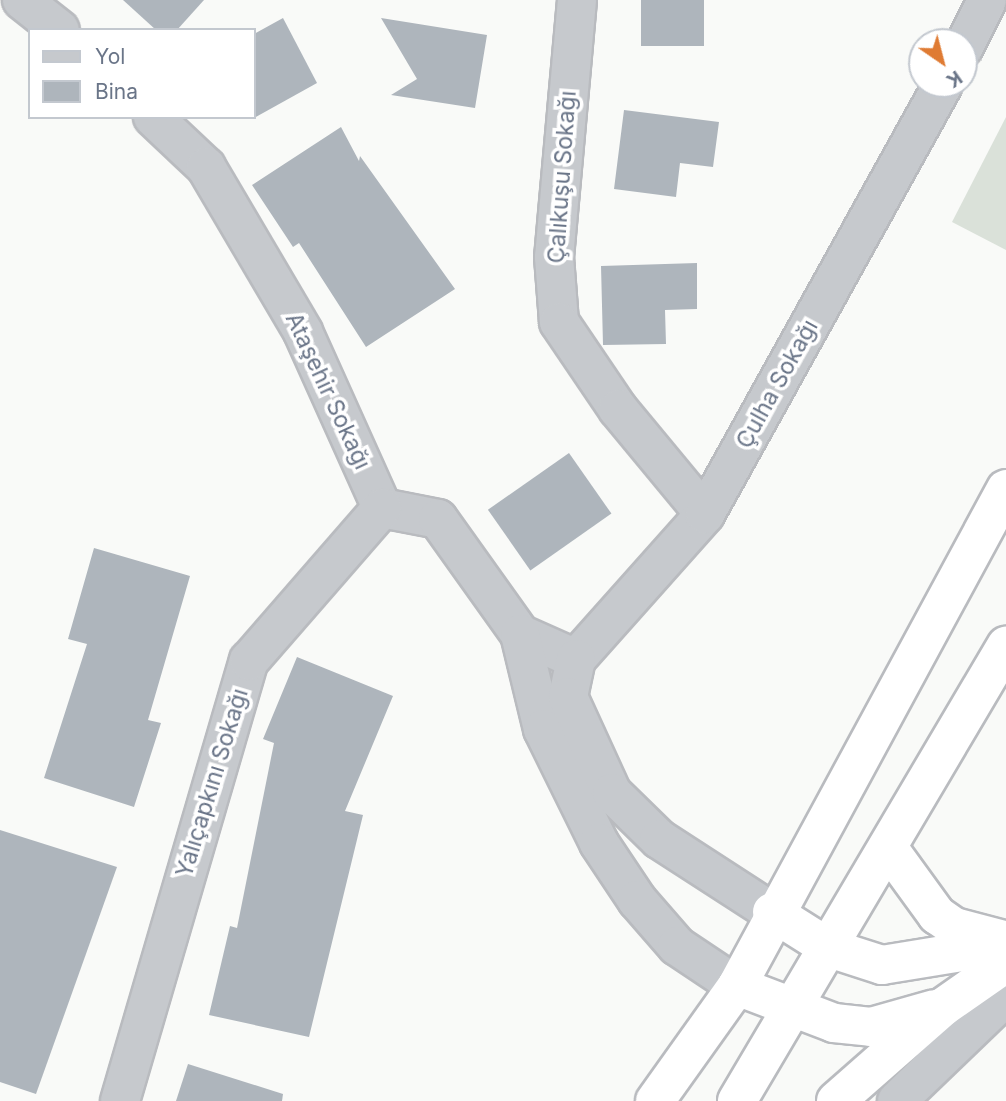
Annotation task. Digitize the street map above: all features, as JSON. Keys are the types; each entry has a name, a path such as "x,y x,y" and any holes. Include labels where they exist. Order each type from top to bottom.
{"highway":[{"path":"655,1101 737,986 772,912 890,711 999,502"},
{"path":"737,1101 889,849 1006,646"},
{"path":"889,849 937,915 954,927 1006,942"},
{"path":"772,912 829,948 882,965 1006,942"},
{"path":"836,1101 943,1007 1006,963"},
{"path":"737,986 792,1010 871,1027 943,1007"}],"street":[{"path":"22,0 57,28"},
{"name":"Çalıkuşu Sokağı","path":"577,0 554,257 559,322 618,409 705,514"},
{"path":"973,28 987,0"},
{"name":"Çulha Sokağı","path":"576,659 705,514 935,98"},
{"name":"Ataşehir Sokağı","path":"155,119 206,167 290,309 382,508"},
{"path":"382,508 438,519 520,634 543,729 599,843 637,900 677,946 737,986"},
{"name":"Yalıçapkını Sokağı","path":"120,1101 249,661 382,508"},
{"path":"520,634 576,659 568,697 612,793 659,839 772,912"},
{"path":"912,1096 1006,996"}],"shaded area":[{"path":"1006,117 1006,250 952,222"}],"building":[{"path":"123,0 204,0 179,28 154,28"},
{"path":"641,0 704,0 704,46 641,46"},
{"path":"283,18 317,83 256,117 256,33"},
{"path":"381,18 487,35 475,108 391,95 417,79"},
{"path":"624,110 719,122 713,167 680,163 676,197 614,189"},
{"path":"341,127 359,161 360,156 455,289 366,347 299,243 293,247 252,185"},
{"path":"697,263 697,309 665,310 666,344 603,345 601,266"},
{"path":"569,453 611,514 530,570 488,510"},
{"path":"94,548 190,576 148,720 161,723 134,807 44,778 87,644 68,639"},
{"path":"297,657 393,696 345,811 363,815 309,1037 209,1015 230,926 237,928 274,743 263,739"},
{"path":"0,830 117,867 36,1094 0,1082"},
{"path":"188,1064 283,1094 282,1101 176,1101"}]}
